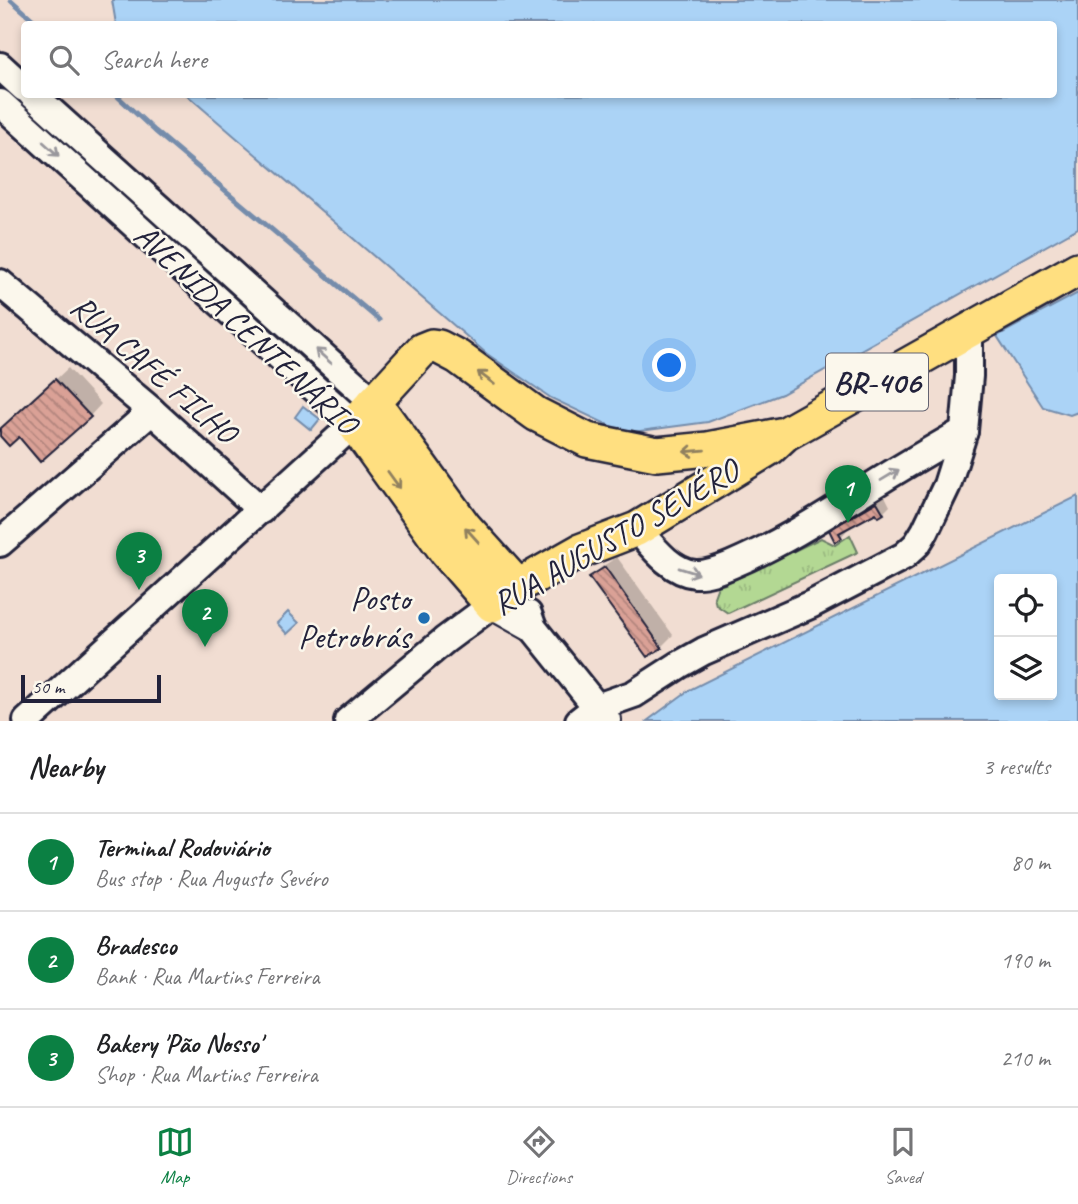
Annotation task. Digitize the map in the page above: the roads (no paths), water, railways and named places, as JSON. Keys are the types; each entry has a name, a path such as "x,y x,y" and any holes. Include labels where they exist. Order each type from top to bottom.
{"main road":[{"name":"BR-406","path":"785,434 1078,269"},
{"path":"364,413 422,350 432,346 458,357 536,414 587,440 657,454 708,449 785,434"},
{"name":"AVENIDA CENTENÁRIO","path":"364,413 518,586"},
{"name":"AVENIDA CENTENÁRIO","path":"364,413 447,553 492,605"},
{"name":"RUA AUGUSTO SEVÉRO","path":"492,605 518,586 580,551 637,529 770,448 785,434"}],"street":[{"path":"0,66 21,85"},
{"name":"AVENIDA CENTENÁRIO","path":"36,98 133,185 364,413"},
{"name":"AVENIDA CENTENÁRIO","path":"0,103 116,208 364,413"},
{"path":"116,208 133,185"},
{"name":"RUA CAFÉ FILHO","path":"0,283 152,411 261,510"},
{"path":"600,717 679,664 812,604 904,555 917,544 947,485 964,430 969,376 969,330"},
{"path":"0,543 152,411"},
{"path":"27,721 261,510 364,413"},
{"path":"637,529 670,563 686,573 699,575 721,569 807,526 964,430"},
{"name":"AVENIDA CENTENÁRIO","path":"518,586 533,628 600,717"},
{"name":"AVENIDA CENTENÁRIO","path":"492,605 533,628"},
{"name":"RUA AUGUSTO SEVÉRO","path":"348,721 445,640 492,605"}],"water":[{"path":"112,0 1078,0 1078,228 782,394 708,422 625,433 551,398 487,354 190,98 1057,98 1057,21 116,21"},
{"path":"1078,293 1078,412 1070,415 1043,407 997,336"},
{"path":"303,406 320,419 311,430 295,417"},
{"path":"1078,496 1078,721 647,721 689,690"},
{"path":"288,612 299,623 287,634 277,623"}],"waterway":[{"path":"11,0 35,21"},
{"path":"119,98 379,320"}],"place":[{"name":"Terminal Rodoviário","path":"848,523"},
{"name":"Bakery 'Pão Nosso'","path":"139,590"},
{"name":"Posto Petrobrás","path":"424,618"},
{"name":"Bradesco","path":"205,647"}]}
